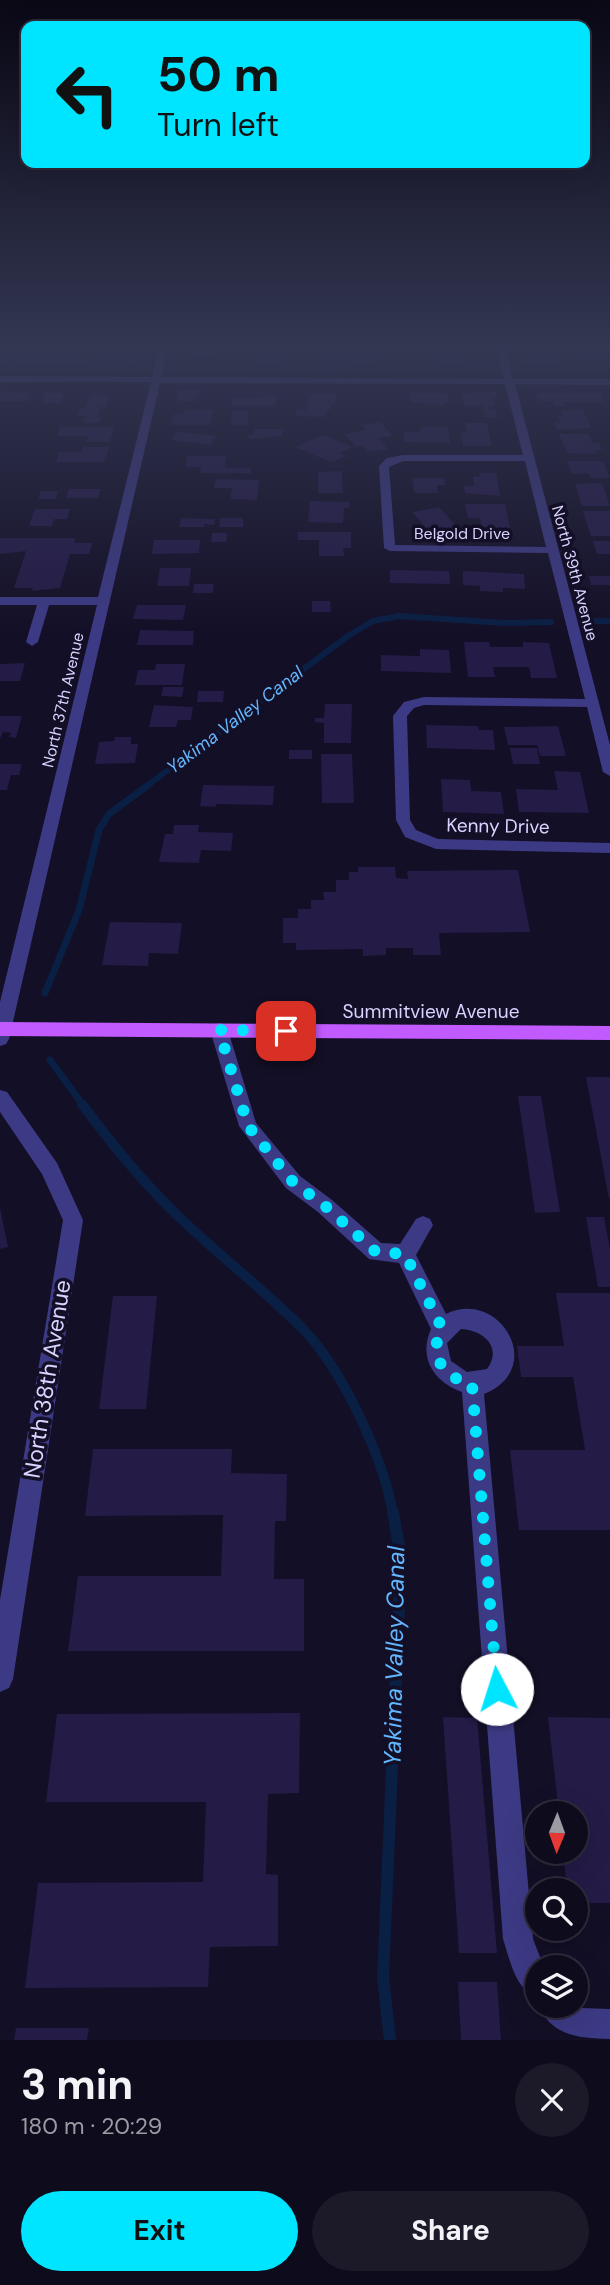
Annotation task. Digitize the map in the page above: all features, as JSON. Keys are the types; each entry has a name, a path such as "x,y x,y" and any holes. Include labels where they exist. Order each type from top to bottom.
{"main road":[{"name":"Summitview Avenue","path":"1,1033 219,1030 610,1033"}],"street":[{"name":"North 37th Avenue","path":"1,1033 143,444"},
{"name":"North 39th Avenue","path":"525,444 610,772"},
{"name":"Belgold Drive","path":"528,458 403,458 386,463 384,466 390,548 553,550"},
{"path":"0,601 105,601"},
{"path":"32,642 44,601"},
{"name":"Kenny Drive","path":"592,703 424,701 408,705 400,716 402,820 411,833 436,844 610,848"},
{"path":"219,1030 248,1126 293,1182 325,1206 376,1252 405,1254"},
{"name":"North 38th Avenue","path":"0,1097 50,1169 72,1220 0,1679"},
{"path":"405,1254 423,1225"},
{"path":"405,1254 442,1328"},
{"path":"471,1318 483,1321 501,1337 505,1359 502,1369 484,1383 461,1382 442,1368 436,1347 442,1328 450,1322 471,1318"},
{"path":"472,1384 518,1939 525,1961"},
{"path":"583,2018 610,2024"}],"building":[{"path":"302,444 346,444 353,447 340,453 346,456 331,462 295,447"},
{"path":"354,444 384,444 388,449 368,452 362,446 356,447"},
{"path":"463,444 492,446 463,446"},
{"path":"563,444 600,444 602,450 595,450 596,454 567,453"},
{"path":"83,447 109,447 105,462 56,462 59,452 81,452"},
{"path":"187,456 226,456 225,468 251,468 251,473 200,473 201,467 186,467"},
{"path":"567,461 603,461 610,478 591,478 589,473 572,474"},
{"path":"342,471 343,493 318,493 318,472"},
{"path":"479,473 496,473 500,496 465,493 464,486 474,486 473,476 480,477"},
{"path":"412,478 444,478 445,485 437,485 438,493 414,493"},
{"path":"216,479 259,480 257,500 230,499 232,488 214,488"},
{"path":"602,483 610,506 582,506 575,484"},
{"path":"69,489 101,489 98,498 66,498"},
{"path":"41,491 58,491 56,499 38,499"},
{"path":"310,501 349,502 349,508 344,508 343,523 308,522"},
{"path":"465,504 505,504 510,528 482,527 480,518 468,518"},
{"path":"439,507 457,527 417,534 411,526 423,524 412,512"},
{"path":"35,509 70,509 67,519 54,519 52,526 29,526"},
{"path":"583,511 610,511 610,536 591,536"},
{"path":"181,518 215,519 214,525 179,527"},
{"path":"220,518 243,518 243,527 219,527"},
{"path":"298,532 351,532 351,548 343,548 344,556 319,556 319,540 298,540"},
{"path":"212,533 227,533 226,542 211,542"},
{"path":"0,538 75,538 74,543 92,543 89,554 70,554 60,588 32,591 33,588 14,588 26,551 0,554"},
{"path":"154,540 200,540 199,553 152,554"},
{"path":"593,541 610,541 610,554 597,554"},
{"path":"160,568 191,568 189,586 157,586"},
{"path":"390,570 449,571 450,584 390,583"},
{"path":"463,571 524,574 525,589 480,591 480,586 463,585"},
{"path":"589,576 610,576 610,585 591,585"},
{"path":"194,584 214,584 213,593 193,593"},
{"path":"312,601 330,601 331,612 312,612"},
{"path":"137,605 186,605 183,620 133,619"},
{"path":"140,630 194,631 193,645 137,645"},
{"path":"464,642 489,642 490,647 523,647 523,642 549,643 557,678 531,678 529,667 493,667 495,677 468,677"},
{"path":"420,649 449,650 451,673 381,671 381,655 420,656"},
{"path":"25,663 20,681 0,681 0,664"},
{"path":"156,664 185,664 182,685 135,685 138,670 155,670"},
{"path":"163,687 184,687 182,697 161,696"},
{"path":"198,691 224,691 223,702 197,702"},
{"path":"325,704 352,704 351,743 324,743 324,723 315,722 315,718 324,718"},
{"path":"154,705 193,707 191,720 178,720 176,727 149,727"},
{"path":"0,716 22,716 16,738 9,737 11,733 3,732 0,739"},
{"path":"426,725 478,726 479,730 493,730 495,750 427,748"},
{"path":"558,726 566,756 540,756 537,745 508,745 504,727"},
{"path":"115,737 131,737 131,744 138,744 135,763 95,764 99,742 114,741"},
{"path":"510,748 537,748 540,764 513,764"},
{"path":"289,750 312,750 312,759 289,759"},
{"path":"321,754 352,754 354,803 322,803"},
{"path":"0,764 22,764 19,775 11,775 7,790 0,790"},
{"path":"554,771 580,772 589,813 519,812 516,789 558,790"},
{"path":"441,779 470,780 471,791 501,792 504,814 443,812"},
{"path":"203,785 274,786 273,805 200,806"},
{"path":"174,825 199,825 198,832 233,833 231,851 201,850 199,863 159,862 165,834 173,834"},
{"path":"358,867 395,867 396,878 408,879 407,871 518,870 530,932 439,933 441,955 413,955 413,948 386,948 386,955 363,956 363,949 296,950 296,943 283,943 283,918 298,918 298,909 311,909 311,900 324,900 323,892 336,892 336,880 349,880 349,872 358,872"},
{"path":"110,922 182,923 178,954 149,953 148,966 102,965"},
{"path":"586,1077 610,1077 609,1199"},
{"path":"518,1096 541,1096 560,1212 535,1213"},
{"path":"0,1208 8,1247 0,1249"},
{"path":"586,1217 604,1217 610,1249 610,1287 598,1287"},
{"path":"556,1293 610,1293 610,1530 519,1530 510,1450 585,1450 573,1377 521,1377 517,1346 564,1346"},
{"path":"113,1296 157,1296 146,1409 99,1409"},
{"path":"93,1449 232,1449 231,1473 287,1474 286,1521 275,1521 274,1579 304,1579 304,1651 68,1651 78,1576 221,1576 223,1515 85,1516"},
{"path":"300,1713 299,1793 268,1794 266,1874 278,1875 278,1946 210,1947 208,1987 25,1988 38,1883 203,1882 206,1802 46,1802 57,1714"},
{"path":"443,1717 477,1718 497,1953 459,1953"},
{"path":"548,1717 610,1718 610,1903 588,1903 588,1878 566,1878 564,1864 588,1864 588,1801 558,1801"},
{"path":"458,1982 497,1982 501,2040 461,2040"},
{"path":"16,2028 89,2028 87,2040 14,2040"}],"waterway":[{"name":"Yakima Valley Canal","path":"144,788 348,636 373,621 399,616 505,623 551,622"},
{"name":"Yakima Valley Canal","path":"586,621 610,621"},
{"name":"Yakima Valley Canal","path":"45,993 79,910 99,830 109,814 147,786"},
{"name":"Yakima Valley Canal","path":"50,1060 83,1105"},
{"name":"Yakima Valley Canal","path":"82,1104 162,1200 287,1313 317,1346 346,1390 371,1441 393,1514"},
{"name":"Yakima Valley Canal","path":"390,2040 383,1978 401,1558 393,1512"}],"route":[{"path":"286,1031 219,1030 234,1087 248,1126 293,1182 325,1206 376,1252 405,1254 442,1328 436,1347 442,1368 461,1382 472,1384 497,1689"}]}
